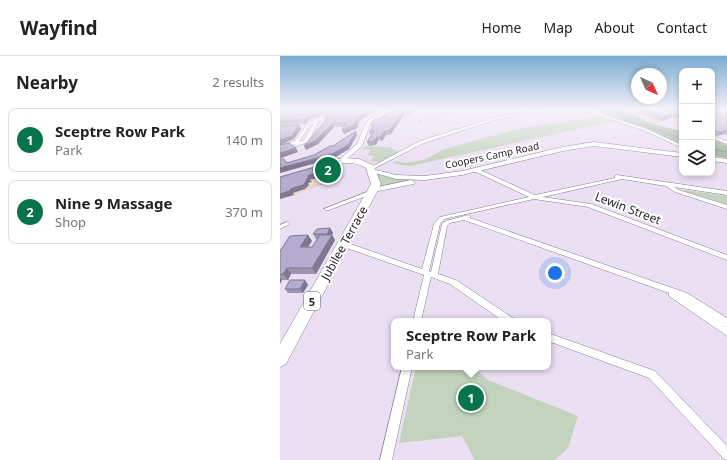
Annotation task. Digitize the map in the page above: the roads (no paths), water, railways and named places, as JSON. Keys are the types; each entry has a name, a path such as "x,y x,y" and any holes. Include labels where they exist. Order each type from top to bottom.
{"highway":[{"path":"337,162 360,166 370,170"},
{"path":"308,169 337,162 356,162 367,164 370,170 370,185 372,191"},
{"name":"Jubilee Terrace","path":"280,359 372,191"}],"main road":[{"path":"337,162 360,144 365,128"},
{"name":"Coopers Camp Road","path":"372,191 425,178 476,170 563,149 594,144 679,155"},
{"path":"353,151 351,159 356,162"},
{"path":"715,159 727,161"},
{"name":"Coopers Camp Road","path":"370,170 396,177 425,178"}],"street":[{"path":"280,148 297,142 307,128"},
{"path":"280,148 304,142 313,128"},
{"path":"370,170 422,142 466,128"},
{"path":"640,128 679,145"},
{"path":"715,138 727,143"},
{"path":"722,141 727,138"},
{"name":"Lewin Street","path":"476,170 536,198 590,205 727,258"},
{"path":"418,318 429,273 439,221 451,216 490,209 621,178 727,193"},
{"path":"668,184 677,191 727,207"},
{"path":"327,209 372,191"},
{"path":"429,273 444,225 448,222 465,218 490,209"},
{"path":"465,218 688,297 727,323"},
{"path":"280,227 287,224"},
{"path":"343,244 456,283 506,318"},
{"path":"666,289 727,332"},
{"path":"551,339 652,374 727,454"},
{"path":"386,460 406,370"}],"waterway":[{"path":"652,128 679,138"},
{"path":"716,150 712,149 727,152"}],"place":[{"name":"Nine 9 Massage","path":"328,170"},
{"name":"Sceptre Row Park","path":"471,398"}]}
